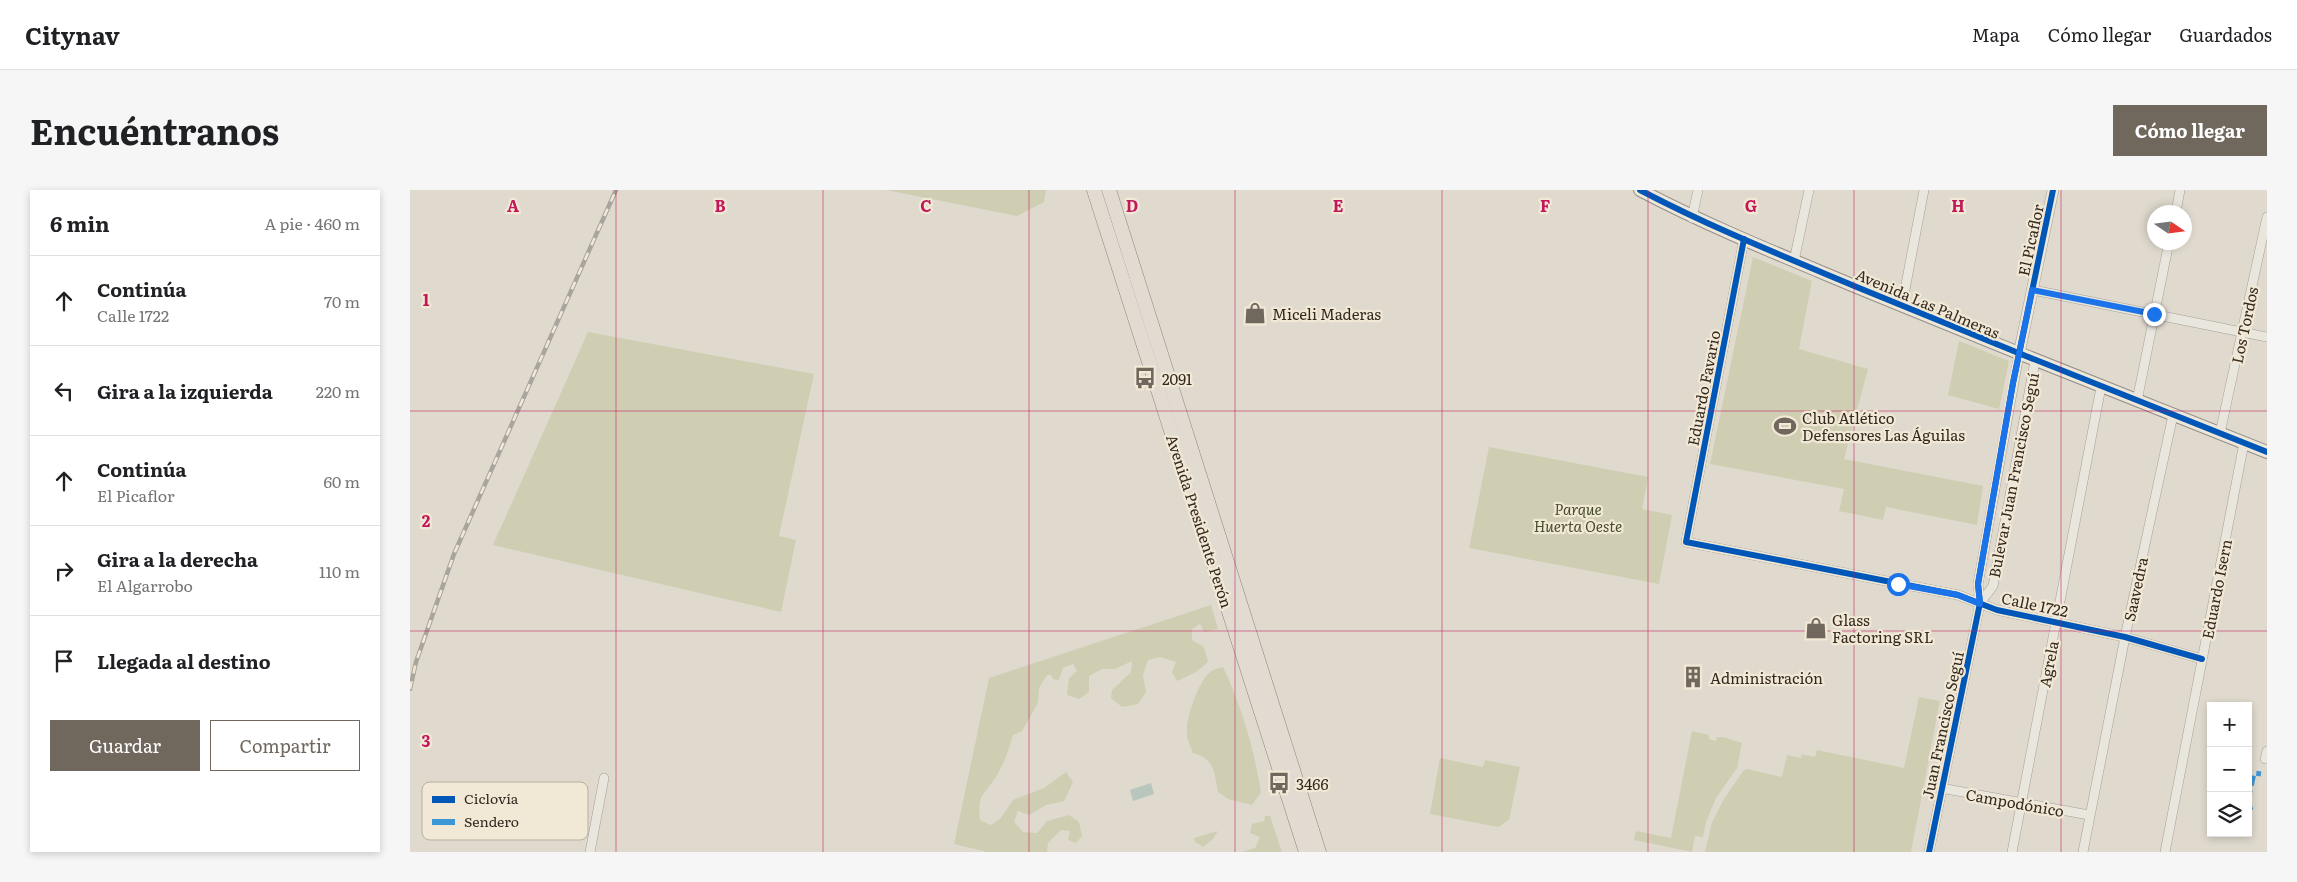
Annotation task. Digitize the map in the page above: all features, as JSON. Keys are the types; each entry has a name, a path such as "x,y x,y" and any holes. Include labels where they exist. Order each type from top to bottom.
{"main road":[{"name":"Avenida Presidente Perón","path":"1094,190 1306,852"},
{"name":"Avenida Presidente Perón","path":"1109,190 1319,852"},
{"name":"Avenida Las Palmeras","path":"1640,190 1692,218 1794,261 2035,361 2267,452"}],"street":[{"path":"1692,218 1698,190"},
{"path":"1794,261 1809,190"},
{"path":"1902,305 1924,190"},
{"name":"El Picaflor","path":"2019,354 2053,190"},
{"path":"2177,205 2180,190"},
{"name":"Los Tordos","path":"2220,434 2267,217"},
{"name":"Eduardo Favario","path":"1686,542 1744,239"},
{"path":"2137,401 2168,250"},
{"path":"2032,290 2267,337"},
{"name":"Bulevar Juan Francisco Seguí","path":"1980,604 1978,584 2019,354"},
{"name":"Bulevar Juan Francisco Seguí","path":"1980,604 1993,586 2035,361"},
{"name":"Agrela","path":"2012,852 2101,387"},
{"name":"Saavedra","path":"2083,852 2125,637 2172,415"},
{"name":"Eduardo Isern","path":"2165,852 2244,443"},
{"name":"Calle 1722","path":"1686,542 1958,595 1997,610 2057,621 2125,637 2202,659"},
{"name":"Juan Francisco Seguí","path":"1929,852 1980,604"},
{"path":"590,852 604,778"},
{"name":"Campodónico","path":"1941,788 2089,815"}],"green space":[{"path":"886,190 1046,190 1044,202 1017,216"},
{"name":"Club Atlético Defensores Las Águilas","path":"1753,257 1812,281 1799,349 1868,369 1844,459 1983,486 1977,525 1886,507 1883,520 1839,511 1844,489 1710,464"},
{"path":"588,332 814,374 779,536 796,540 781,612 493,545"},
{"path":"1959,341 2009,361 1999,409 1948,395"},
{"name":"Parque Huerta Oeste","path":"1489,447 1648,477 1642,509 1672,515 1659,584 1469,548"},
{"path":"1211,605 1218,629 1204,632 1200,624 1192,629 1192,640 1204,647 1208,662 1196,672 1177,681 1172,672 1176,662 1160,657 1148,660 1143,675 1146,692 1138,704 1122,707 1111,698 1112,690 1131,672 1132,661 1115,669 1102,669 1089,676 1089,692 1079,699 1067,695 1069,678 1077,671 1073,664 1063,668 1059,680 1053,679 1051,675 1047,675 1039,688 1038,703 1022,731 1013,735 997,775 981,799 980,820 991,825 1000,819 1013,800 1044,788 1066,772 1073,782 1064,801 1046,805 1029,815 1018,811 1014,822 1023,832 1037,833 1047,821 1069,815 1079,822 1082,836 1076,843 1068,840 1070,831 1061,830 1048,843 1047,852 987,852 954,844 989,678"},
{"path":"1223,667 1242,713 1255,760 1261,792 1252,805 1228,799 1218,792 1216,778 1210,763 1193,753 1188,739 1188,719 1198,690 1207,675 1213,670"},
{"path":"1919,697 1940,701 1911,852 1705,852 1712,822 1724,799 1743,771 1747,769 1782,777 1787,755 1802,758 1801,754 1815,757 1817,750 1904,768"},
{"path":"1692,731 1709,735 1709,739 1716,741 1717,737 1723,737 1742,743 1737,768 1716,798 1706,822 1703,837 1695,836 1692,852 1634,840 1636,831 1671,838"},
{"path":"1440,758 1483,767 1485,760 1520,767 1509,820 1498,827 1430,814"},
{"path":"1265,816 1270,816 1282,852 1242,852 1255,848 1260,837 1250,833 1252,824 1264,821"},
{"path":"1218,831 1212,840 1203,847 1195,842 1194,838"}],"shaded area":[{"path":"1151,783 1154,794 1133,801 1130,790"}],"railway":[{"path":"410,689 416,662 454,554 616,190"}],"marked path":[{"path":"2250,792 2254,773 2261,774"}],"cycle path":[{"path":"1640,190 1722,230 1864,290 2267,452"},
{"path":"1929,852 1980,603 1978,584 2013,383 2053,190"},
{"path":"1744,239 1686,542 1958,595 1997,610 2125,637 2202,659"}],"place":[{"name":"Miceli Maderas","path":"1255,313"},
{"name":"2091","path":"1145,378"},
{"name":"Club Atlético Defensores Las Águilas","path":"1785,426"},
{"name":"Glass Factoring SRL","path":"1816,628"},
{"name":"Administración","path":"1693,677"},
{"name":"3466","path":"1279,783"}],"route":[{"path":"1898,584 1958,595 1980,604 1978,584 2013,383 2032,290 2154,314"}]}
